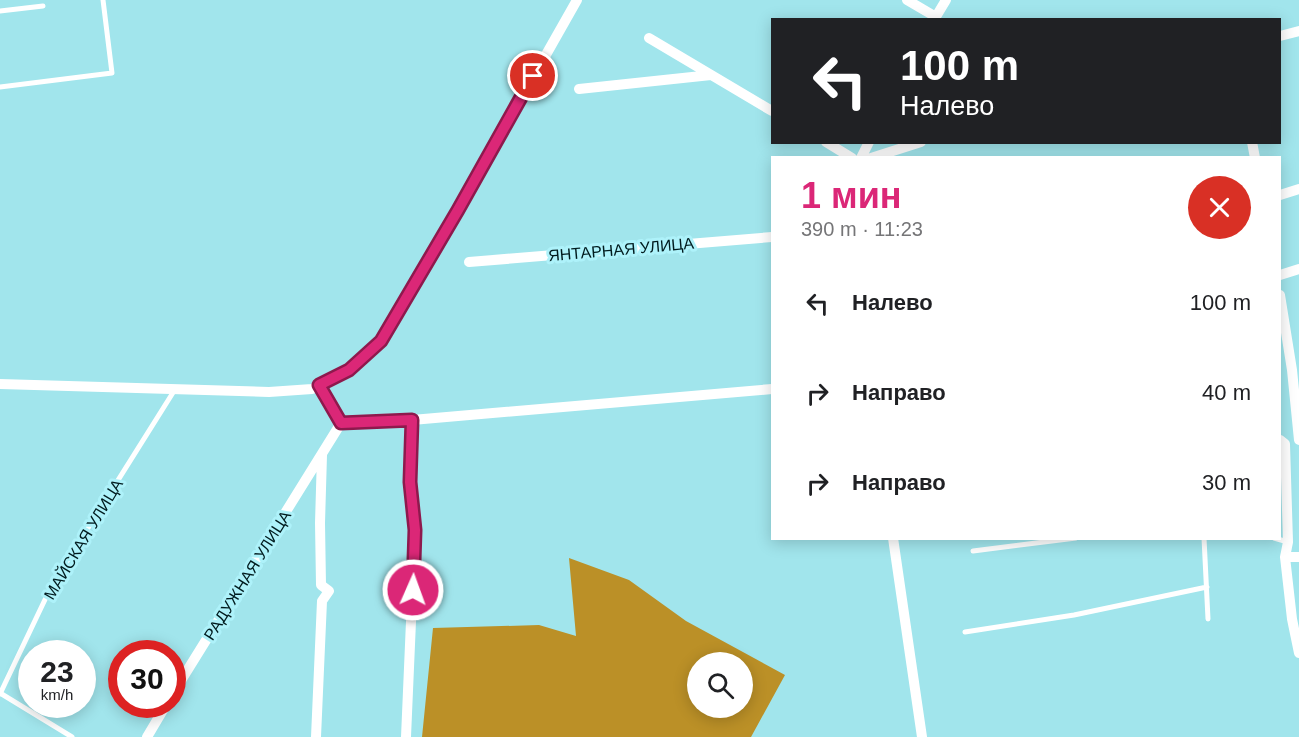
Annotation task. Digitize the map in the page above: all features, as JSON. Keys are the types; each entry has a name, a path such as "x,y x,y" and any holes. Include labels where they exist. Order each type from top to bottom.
{"street":[{"path":"0,384 269,392 312,389 349,370 381,341 577,0"},
{"path":"907,0 935,18 946,0"},
{"path":"1281,36 1299,31"},
{"path":"649,38 771,110"},
{"path":"579,88 712,75"},
{"path":"829,144 849,156"},
{"path":"877,156 915,144"},
{"path":"1281,195 1299,189"},
{"name":"ЯНТАРНАЯ УЛИЦА","path":"469,262 771,237"},
{"path":"1281,274 1299,269"},
{"path":"1281,300 1296,370 1299,440"},
{"path":"1281,372 1296,370"},
{"path":"341,423 412,420 771,389"},
{"path":"406,737 415,530 410,482 412,420"},
{"name":"РАДУЖНАЯ УЛИЦА","path":"186,673 341,423"},
{"path":"1281,441 1285,444 1288,542 1286,557 1292,619 1298,648"},
{"path":"316,736 322,601 329,591 321,585 322,455"},
{"path":"893,540 922,737"},
{"path":"1286,557 1299,557"},
{"path":"147,737 158,718"}],"lane":[{"path":"0,87 112,73 103,0"},
{"path":"0,11 43,6"},
{"path":"319,385 341,423"},
{"name":"МАЙСКАЯ УЛИЦА","path":"0,693 51,587 175,389"},
{"path":"973,551 1060,540"},
{"path":"1204,540 1208,619"},
{"path":"1281,540 1288,542"},
{"path":"965,632 1074,615 1207,586"},
{"path":"0,693 72,737"}],"shaded area":[{"path":"569,558 629,580 686,621 743,652 687,652 687,718 753,718 753,658 785,675 751,737 422,737 433,628 539,625 576,636"}],"route":[{"path":"413,590 415,530 410,482 412,420 341,423 319,385 349,370 381,341 533,76"}]}
